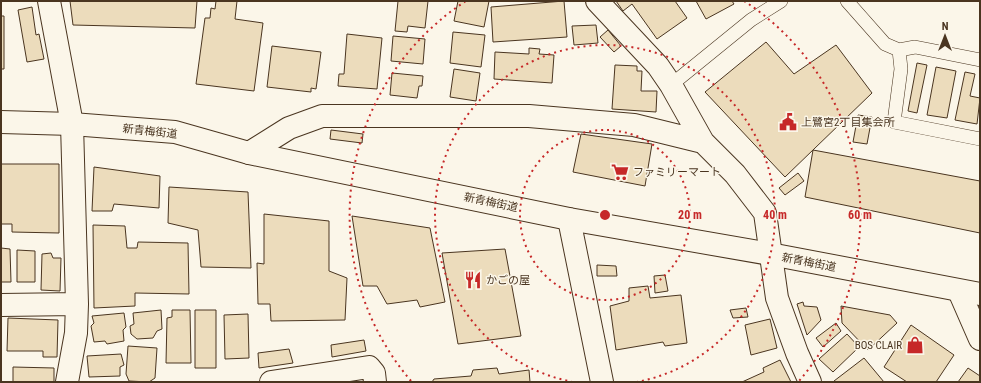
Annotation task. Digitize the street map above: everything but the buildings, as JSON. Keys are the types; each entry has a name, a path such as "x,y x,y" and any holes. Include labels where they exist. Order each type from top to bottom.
{"street":[{"path":"49,1 72,124 77,304 76,333 67,382"},
{"path":"597,1 658,66 671,85 703,142 734,174 764,213 777,298 797,353 810,382"},
{"path":"250,153 289,128 322,116 529,116 634,125 703,142"},
{"name":"新青梅街道","path":"1,122 72,124 175,132 250,153 569,219 770,254 970,292"},
{"path":"569,219 602,382"},
{"path":"970,292 980,339"},
{"path":"1,305 77,304"},
{"path":"271,382 369,367 374,373 375,382"}],"lane":[{"path":"671,85 751,20 781,1"},
{"path":"847,1 885,44 898,50 915,47 980,60"},
{"path":"898,50 901,69 894,122 980,139"}],"place":[{"name":"上鷺宮2丁目集会所","path":"788,122"},
{"name":"ファミリーマート","path":"620,172"},
{"name":"かごの屋","path":"473,280"},
{"name":"BOS CLAIR","path":"915,345"}]}
